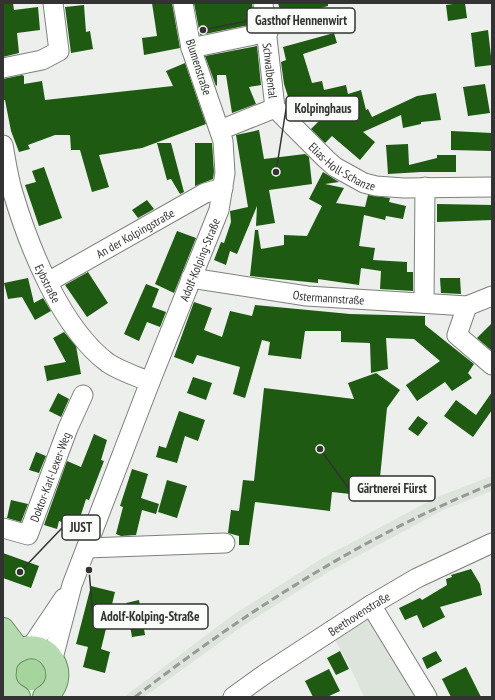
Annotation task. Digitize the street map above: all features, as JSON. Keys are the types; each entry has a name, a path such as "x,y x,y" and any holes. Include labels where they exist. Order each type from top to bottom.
{"main road":[{"path":"3,629 25,648 43,650 52,658 58,675 50,695"},
{"path":"19,697 8,688 4,681 6,665 11,656 25,648"}],"street":[{"path":"3,68 42,60 59,51 52,3"},
{"name":"Blumenstraße","path":"182,3 191,48 220,130"},
{"name":"Schwalbental","path":"263,3 268,32 275,108"},
{"path":"191,48 268,32"},
{"path":"220,130 275,108"},
{"name":"Elias-Holl-Schanze","path":"275,108 326,159 352,177 376,186 404,188 492,187"},
{"name":"Adolf-Kolping-Straße","path":"52,658 72,585 150,382 217,216 223,188 224,152 220,130"},
{"name":"Eybstraße","path":"3,145 13,192 38,261 48,282 72,323 92,349 109,364 150,382"},
{"path":"424,303 425,187"},
{"name":"An der Kolpingstraße","path":"48,282 204,193 223,188"},
{"name":"Ostermannstraße","path":"191,278 307,296 467,306 492,296"},
{"path":"467,306 457,335 492,365"},
{"name":"Doktor-Karl-Lexer-Weg","path":"3,528 28,535 82,395"},
{"path":"87,548 225,543"},
{"name":"Beethovenstraße","path":"233,697 265,674 417,578 492,544"},
{"name":"Adolf-Kolping-Straße","path":"25,648 72,585"},
{"path":"371,606 427,697"}],"shaded area":[{"path":"492,476 492,491 443,510 328,572 240,628 144,697 124,697 233,615 321,559 437,497"},
{"path":"364,615 373,617 419,697 364,697 333,636"}],"green space":[{"path":"31,658 40,661 44,665 47,674 44,683 40,687 31,690 22,687 18,683 15,674 18,665 22,661"}],"building":[{"path":"3,3 13,3 14,10 38,7 40,30 17,33 19,53 3,57"},
{"path":"152,3 172,3 180,48 144,55 142,38 157,36"},
{"path":"194,3 252,3 254,24 200,35"},
{"path":"278,3 328,3 328,6 302,13 306,25 287,32"},
{"path":"465,3 467,18 448,21 446,5"},
{"path":"84,5 86,32 90,31 93,49 71,53 65,7"},
{"path":"488,30 492,65 475,67 471,33"},
{"path":"334,33 337,43 303,54 312,83 322,81 324,90 346,85 348,94 361,90 366,110 368,109 372,117 417,96 436,93 441,120 421,122 421,124 403,128 401,115 363,132 375,142 360,160 332,136 325,143 311,129 334,106 299,116 292,109 284,84 281,62 286,60 283,47"},
{"path":"257,46 261,85 249,87 256,104 232,113 226,75 217,75 216,86 205,56"},
{"path":"185,63 206,124 142,148 99,155 109,187 92,192 80,150 71,150 70,135 55,135 28,145 30,149 19,152 11,131 4,100 3,79 22,75 24,76 24,84 42,81 45,100 173,86 166,71"},
{"path":"485,84 490,113 468,116 463,87"},
{"path":"259,130 264,159 305,154 309,157 312,184 269,190 275,223 256,226 257,206 237,254 230,251 226,265 214,260 221,242 224,243 231,222 230,211 248,207 236,135"},
{"path":"451,131 492,133 492,151 451,150"},
{"path":"157,143 171,143 184,192 180,194 171,179 167,180"},
{"path":"195,143 212,143 214,172 213,179 195,186"},
{"path":"408,144 409,165 437,158 437,155 456,155 456,172 388,174 386,145"},
{"path":"44,167 62,218 39,226 25,185 36,182 32,171"},
{"path":"323,172 339,182 325,184 344,188 336,203 365,207 368,195 390,198 389,202 406,206 403,219 386,216 385,220 364,215 359,246 375,248 373,260 407,262 407,272 413,272 413,291 380,289 381,271 361,268 359,285 318,279 318,283 250,276 255,230 258,230 261,249 284,245 284,235 307,236 322,206 309,199"},
{"path":"147,200 154,209 138,218 132,210"},
{"path":"437,204 492,205 492,220 437,222"},
{"path":"177,231 196,238 174,293 155,284"},
{"path":"88,272 108,303 87,317 65,285"},
{"path":"28,278 34,303 43,298 51,311 35,320 22,297 8,299 4,283"},
{"path":"440,278 460,278 461,294 441,293"},
{"path":"146,284 159,289 152,307 166,312 160,327 147,322 139,341 124,334"},
{"path":"194,302 212,308 204,330 222,337 230,311 252,316 255,305 350,314 425,316 425,325 474,364 468,373 472,378 452,391 445,382 417,401 406,385 440,361 414,339 386,338 388,369 371,373 370,343 341,342 341,331 305,331 301,359 268,355 270,342 262,340 245,398 233,394 240,367 197,355 193,364 174,357"},
{"path":"492,323 492,351 477,338"},
{"path":"64,332 76,346 81,374 47,381 44,366 66,362 53,338"},
{"path":"376,373 400,390 387,408 378,497 332,492 330,511 255,502 249,545 239,545 239,536 228,533 231,510 239,511 243,480 254,481 264,388 354,399 348,383"},
{"path":"193,377 212,383 206,400 187,393"},
{"path":"492,392 492,410 473,437 444,416 456,400 476,415"},
{"path":"58,393 69,399 61,417 49,411"},
{"path":"179,411 205,420 198,441 185,436 177,463 156,457 159,446 166,448"},
{"path":"418,416 428,423 418,436 408,429"},
{"path":"94,434 107,440 101,460 104,461 89,500 86,499 77,527 59,521 57,529 44,525 67,461 81,467"},
{"path":"36,452 46,456 39,473 29,470"},
{"path":"132,469 148,474 141,498 159,504 156,514 142,510 136,535 121,536 116,534 123,507 120,506"},
{"path":"167,480 187,486 177,518 158,512"},
{"path":"11,500 28,504 21,522 7,518"},
{"path":"3,553 39,566 31,588 3,578"},
{"path":"471,569 480,584 482,595 440,607 445,617 423,628 417,615 405,620 399,608 420,598 422,600 447,585 446,579 452,577 451,575"},
{"path":"91,586 115,592 101,649 110,652 105,673 83,667 88,647 76,644"},
{"path":"139,600 145,635 132,637 126,603"},
{"path":"340,651 349,669 336,675 327,658"},
{"path":"436,651 442,661 427,669 422,658"},
{"path":"466,667 481,697 451,697 442,679"},
{"path":"329,669 340,691 327,697 313,697 305,681"}],"railway":[{"path":"135,697 219,635 306,578 397,527 492,484"}],"place":[{"name":"Gasthof Hennenwirt","path":"203,30"},
{"name":"Kolpinghaus","path":"276,172"},
{"name":"Gärtnerei Fürst","path":"320,449"},
{"name":"Adolf-Kolping-Straße","path":"89,570"},
{"name":"JUST","path":"20,572"}]}
